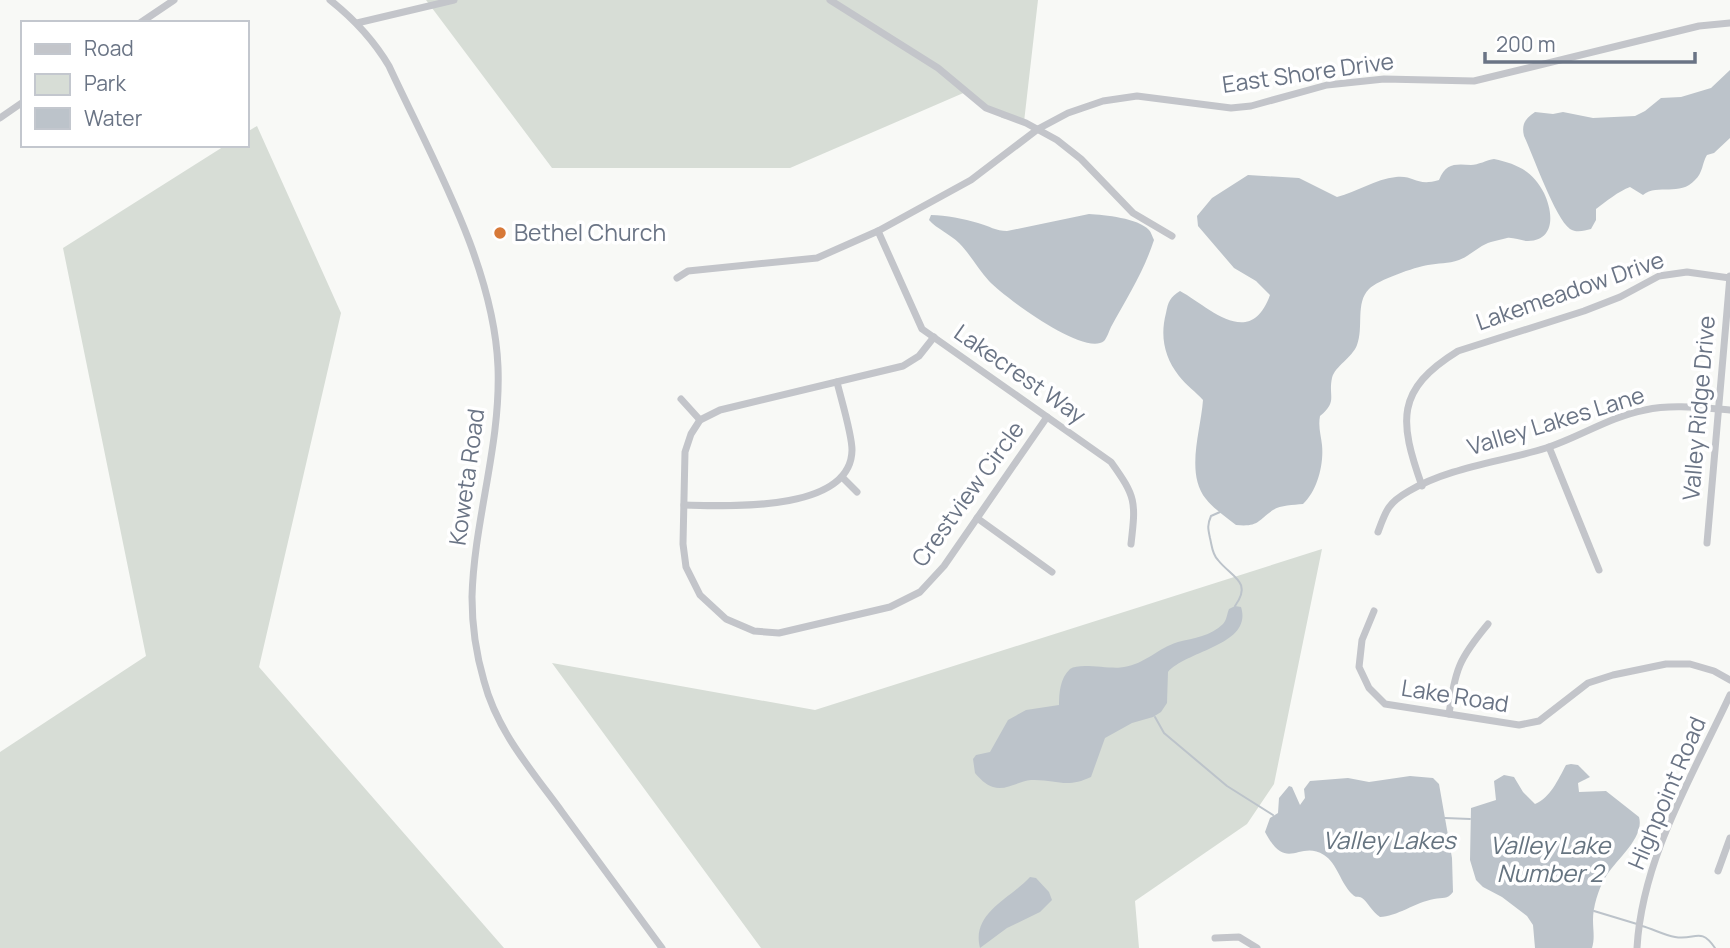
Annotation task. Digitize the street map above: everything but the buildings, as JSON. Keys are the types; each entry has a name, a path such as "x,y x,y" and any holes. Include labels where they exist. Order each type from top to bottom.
{"street":[{"path":"143,21 174,0"},
{"name":"Koweta Road","path":"330,0 358,23 389,66 458,214 479,269 493,323 498,367 498,412 475,558 472,598 477,653 484,683 493,707 516,749 662,948"},
{"path":"358,23 454,0"},
{"path":"830,0 937,68 986,108 1038,128 1057,140 1081,159 1133,212 1172,236"},
{"name":"East Shore Drive","path":"677,278 688,271 817,258 878,231 971,180 1038,128 1091,105 1138,96 1231,108 1251,106 1328,85 1373,80 1434,78 1474,81 1699,26 1730,23"},
{"path":"0,118 21,103"},
{"name":"Lakecrest Way","path":"878,231 922,329 1111,462 1128,485 1135,508 1131,544"},
{"name":"Lakemeadow Drive","path":"1422,486 1408,447 1406,411 1417,384 1437,364 1458,351 1620,297 1659,276 1687,272 1730,277"},
{"name":"Valley Ridge Drive","path":"1707,544 1730,277"},
{"path":"681,399 700,420 720,410 903,366 919,356 934,338"},
{"path":"684,505 760,506 824,491 843,478 852,451 838,382"},
{"name":"Valley Lakes Lane","path":"1378,532 1387,507 1410,491 1443,476 1549,447 1616,417 1647,409 1730,410"},
{"name":"Crestview Circle","path":"700,420 691,433 685,452 683,544 686,567 699,595 726,619 754,632 779,633 890,607 920,592 944,566 1047,417"},
{"path":"1549,447 1599,570"},
{"path":"843,478 858,492"},
{"path":"977,518 1052,572"},
{"name":"Lake Road","path":"1374,611 1362,640 1359,667 1368,688 1385,704 1519,725 1539,722 1588,683 1613,675 1666,664 1690,664 1714,671 1730,680"},
{"path":"1448,714 1455,676 1464,652 1488,624"},
{"name":"Highpoint Road","path":"1637,948 1643,903 1660,849 1730,695"},
{"path":"1718,871 1730,838"},
{"path":"1215,938 1239,937 1257,948"}],"green space":[{"path":"426,0 1038,0 1024,122 1002,118 968,91 790,168 552,168"},
{"path":"257,126 341,313 259,667 504,948 0,948 0,752 146,656 63,248 223,147 248,147 248,131"},
{"path":"1322,549 1274,784 1247,824 1135,901 1139,948 761,948 552,663 815,710"}],"water":[{"path":"1730,70 1730,138 1714,153 1707,155 1695,180 1683,188 1655,190 1643,195 1630,187 1596,209 1596,220 1591,229 1577,231 1564,223 1551,200 1524,136 1524,125 1529,117 1535,112 1563,112 1593,118 1635,116 1661,98 1681,97 1711,88"},
{"path":"1494,159 1524,170 1540,185 1550,216 1550,224 1544,236 1528,241 1509,238 1491,242 1459,260 1415,268 1388,278 1369,289 1362,301 1357,345 1334,374 1331,402 1320,416 1322,461 1312,492 1303,504 1276,508 1254,524 1236,525 1209,503 1200,489 1195,464 1203,400 1182,379 1170,361 1165,346 1164,322 1170,300 1180,291 1216,314 1240,322 1251,320 1262,312 1270,295 1256,281 1234,268 1198,226 1197,216 1212,198 1248,175 1299,178 1337,197 1388,178 1402,177 1431,182 1439,180 1445,170 1452,166 1474,165"},
{"path":"1089,214 1137,223 1149,230 1154,240 1140,274 1106,338 1094,344 1044,323 1010,299 989,281 959,243 929,220 931,215 949,216 1007,231"},
{"path":"1241,607 1242,620 1237,630 1216,646 1177,664 1168,672 1167,703 1161,712 1132,723 1105,738 1091,777 1068,783 1031,780 998,788 988,785 975,773 973,759 976,755 990,752 1008,720 1026,710 1059,705 1062,681 1070,669 1081,666 1118,668 1138,663 1178,642 1213,631 1223,624 1229,609"},
{"name":"Valley Lake Number 2","path":"1566,765 1578,765 1590,777 1578,783 1579,792 1606,791 1639,817 1640,825 1634,841 1600,888 1594,910 1592,948 1535,948 1533,925 1527,916 1476,880 1470,860 1471,808 1496,800 1494,781 1504,775 1514,777 1523,792 1535,804 1549,793"},
{"name":"Valley Lakes","path":"1410,776 1433,778 1439,784 1452,858 1453,892 1447,897 1380,917 1364,899 1348,890 1324,855 1315,851 1287,854 1273,844 1265,832 1270,818 1278,813 1279,798 1289,786 1300,805 1305,798 1304,789 1310,781 1348,778 1369,782"},
{"path":"1030,877 1036,878 1049,892 1052,900 1040,912 1007,928 980,948 981,925 987,916"}],"waterway":[{"path":"1220,512 1211,516 1209,532 1216,558 1241,585 1242,591 1235,606"},
{"path":"1155,717 1164,733 1227,786 1273,815"},
{"path":"1445,818 1470,819"},
{"path":"1594,911 1637,924"},
{"path":"1642,926 1675,937 1701,936 1715,948"}],"place":[{"name":"Bethel Church","path":"500,233"}]}
